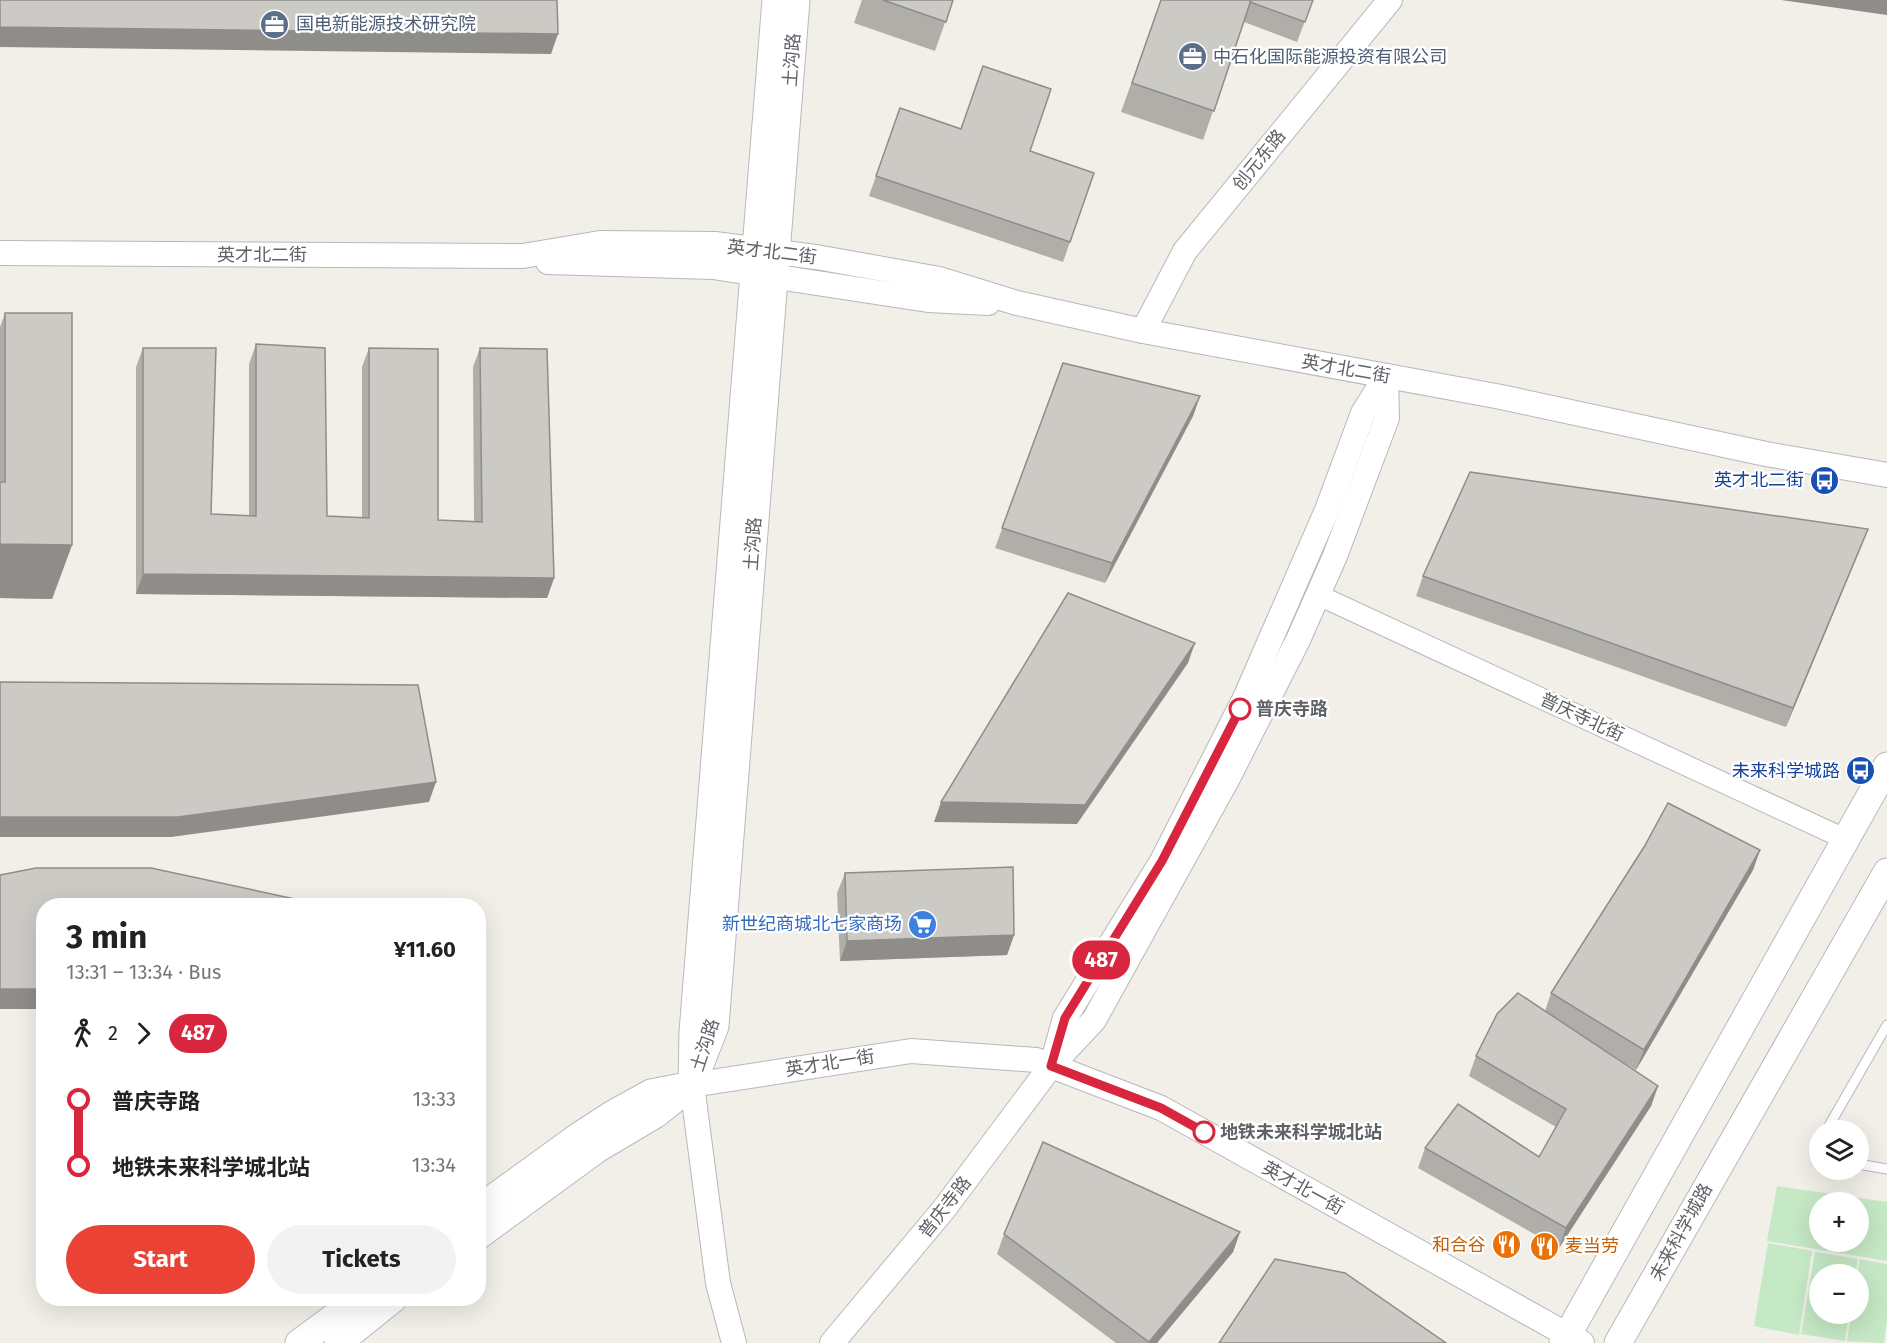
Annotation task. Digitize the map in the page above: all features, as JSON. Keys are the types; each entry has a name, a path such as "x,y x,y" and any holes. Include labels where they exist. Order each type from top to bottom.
{"main road":[{"name":"土沟路","path":"486,1230 597,1149 656,1114 692,1085 715,1026 765,262 776,0"},
{"name":"土沟路","path":"765,262 796,0"},
{"path":"1571,1340 1887,766"},
{"name":"未来科学城路","path":"1618,1343 1887,872"},
{"name":"土沟路","path":"486,1203 613,1114 651,1092 692,1085"},
{"path":"299,1343 349,1306"},
{"path":"338,1343 384,1306"}],"street":[{"name":"创元东路","path":"1143,331 1185,251 1390,0"},
{"name":"英才北二街","path":"0,253 523,256 542,262 713,267 765,262 928,300 1017,303 1143,331 1501,397 1766,454 1887,475"},
{"name":"普庆寺路","path":"832,1343 944,1209 1051,1066 1094,1020 1227,780 1298,640 1318,595 1387,418 1386,376"},
{"name":"普庆寺路","path":"1051,1066 1065,1018 1162,861 1240,709 1301,574 1363,413 1386,376"},
{"name":"普庆寺北街","path":"1318,595 1845,839"},
{"name":"英才北一街","path":"692,1085 911,1051 1036,1060 1161,1108 1571,1340"},
{"path":"692,1085 718,1282 734,1343"}],"lane":[{"path":"1832,1120 1887,1025"},
{"path":"1869,1166 1887,1168"}],"green space":[{"path":"1777,1186 1818,1192 1809,1192 1809,1248 1767,1241"},
{"path":"1869,1199 1887,1202 1887,1261 1833,1252 1869,1252"},
{"path":"1768,1243 1812,1252 1799,1335 1754,1326"},
{"path":"1815,1252 1858,1259 1857,1264 1813,1264"},
{"path":"1860,1259 1887,1264 1887,1320 1884,1343 1847,1341 1850,1324 1869,1324 1869,1264 1859,1264"},
{"path":"1809,1287 1809,1324 1848,1324 1845,1341 1801,1334"}],"building":[{"name":"国电新能源技术研究院","path":"0,0 557,0 558,34 0,27"},
{"path":"883,0 953,0 946,22"},
{"path":"1161,0 1251,0 1214,111 1132,83"},
{"path":"1251,0 1313,0 1305,22 1250,2"},
{"path":"983,66 1051,89 1030,151 1094,173 1070,242 876,176 900,108 961,129"},
{"path":"5,313 72,313 72,545 0,544 0,482 5,482"},
{"path":"256,344 325,348 327,516 369,518 369,348 438,349 438,520 482,522 480,348 547,349 554,578 143,574 143,348 216,348 211,514 256,516"},
{"path":"1063,363 1200,396 1112,563 1002,528"},
{"path":"1470,472 1868,529 1793,708 1423,576"},
{"path":"1068,593 1195,643 1085,805 941,802"},
{"path":"0,682 418,685 436,782 178,817 0,817"},
{"path":"1668,803 1760,850 1644,1050 1551,993 1644,847"},
{"name":"新世纪商城北七家商场","path":"1013,867 1014,935 847,941 845,873"},
{"path":"36,868 151,868 290,898 36,898 36,989 0,989 0,875"},
{"path":"1518,993 1658,1086 1566,1228 1425,1148 1458,1104 1539,1157 1566,1109 1476,1056 1497,1014"},
{"path":"1043,1142 1240,1232 1149,1342 1004,1234"},
{"path":"1275,1259 1345,1273 1446,1343 1219,1343"}],"bus line":[{"name":"487","path":"1204,1132 1161,1108 1051,1066 1065,1018 1162,861 1240,709"}],"place":[{"name":"国电新能源技术研究院","path":"275,24"},
{"name":"中石化国际能源投资有限公司","path":"1192,57"},
{"name":"英才北二街","path":"1825,480"},
{"name":"普庆寺路","path":"1240,709"},
{"name":"未来科学城路","path":"1861,771"},
{"name":"新世纪商城北七家商场","path":"923,924"},
{"name":"地铁未来科学城北站","path":"1204,1132"},
{"name":"和合谷","path":"1507,1245"},
{"name":"麦当劳","path":"1544,1246"}]}
